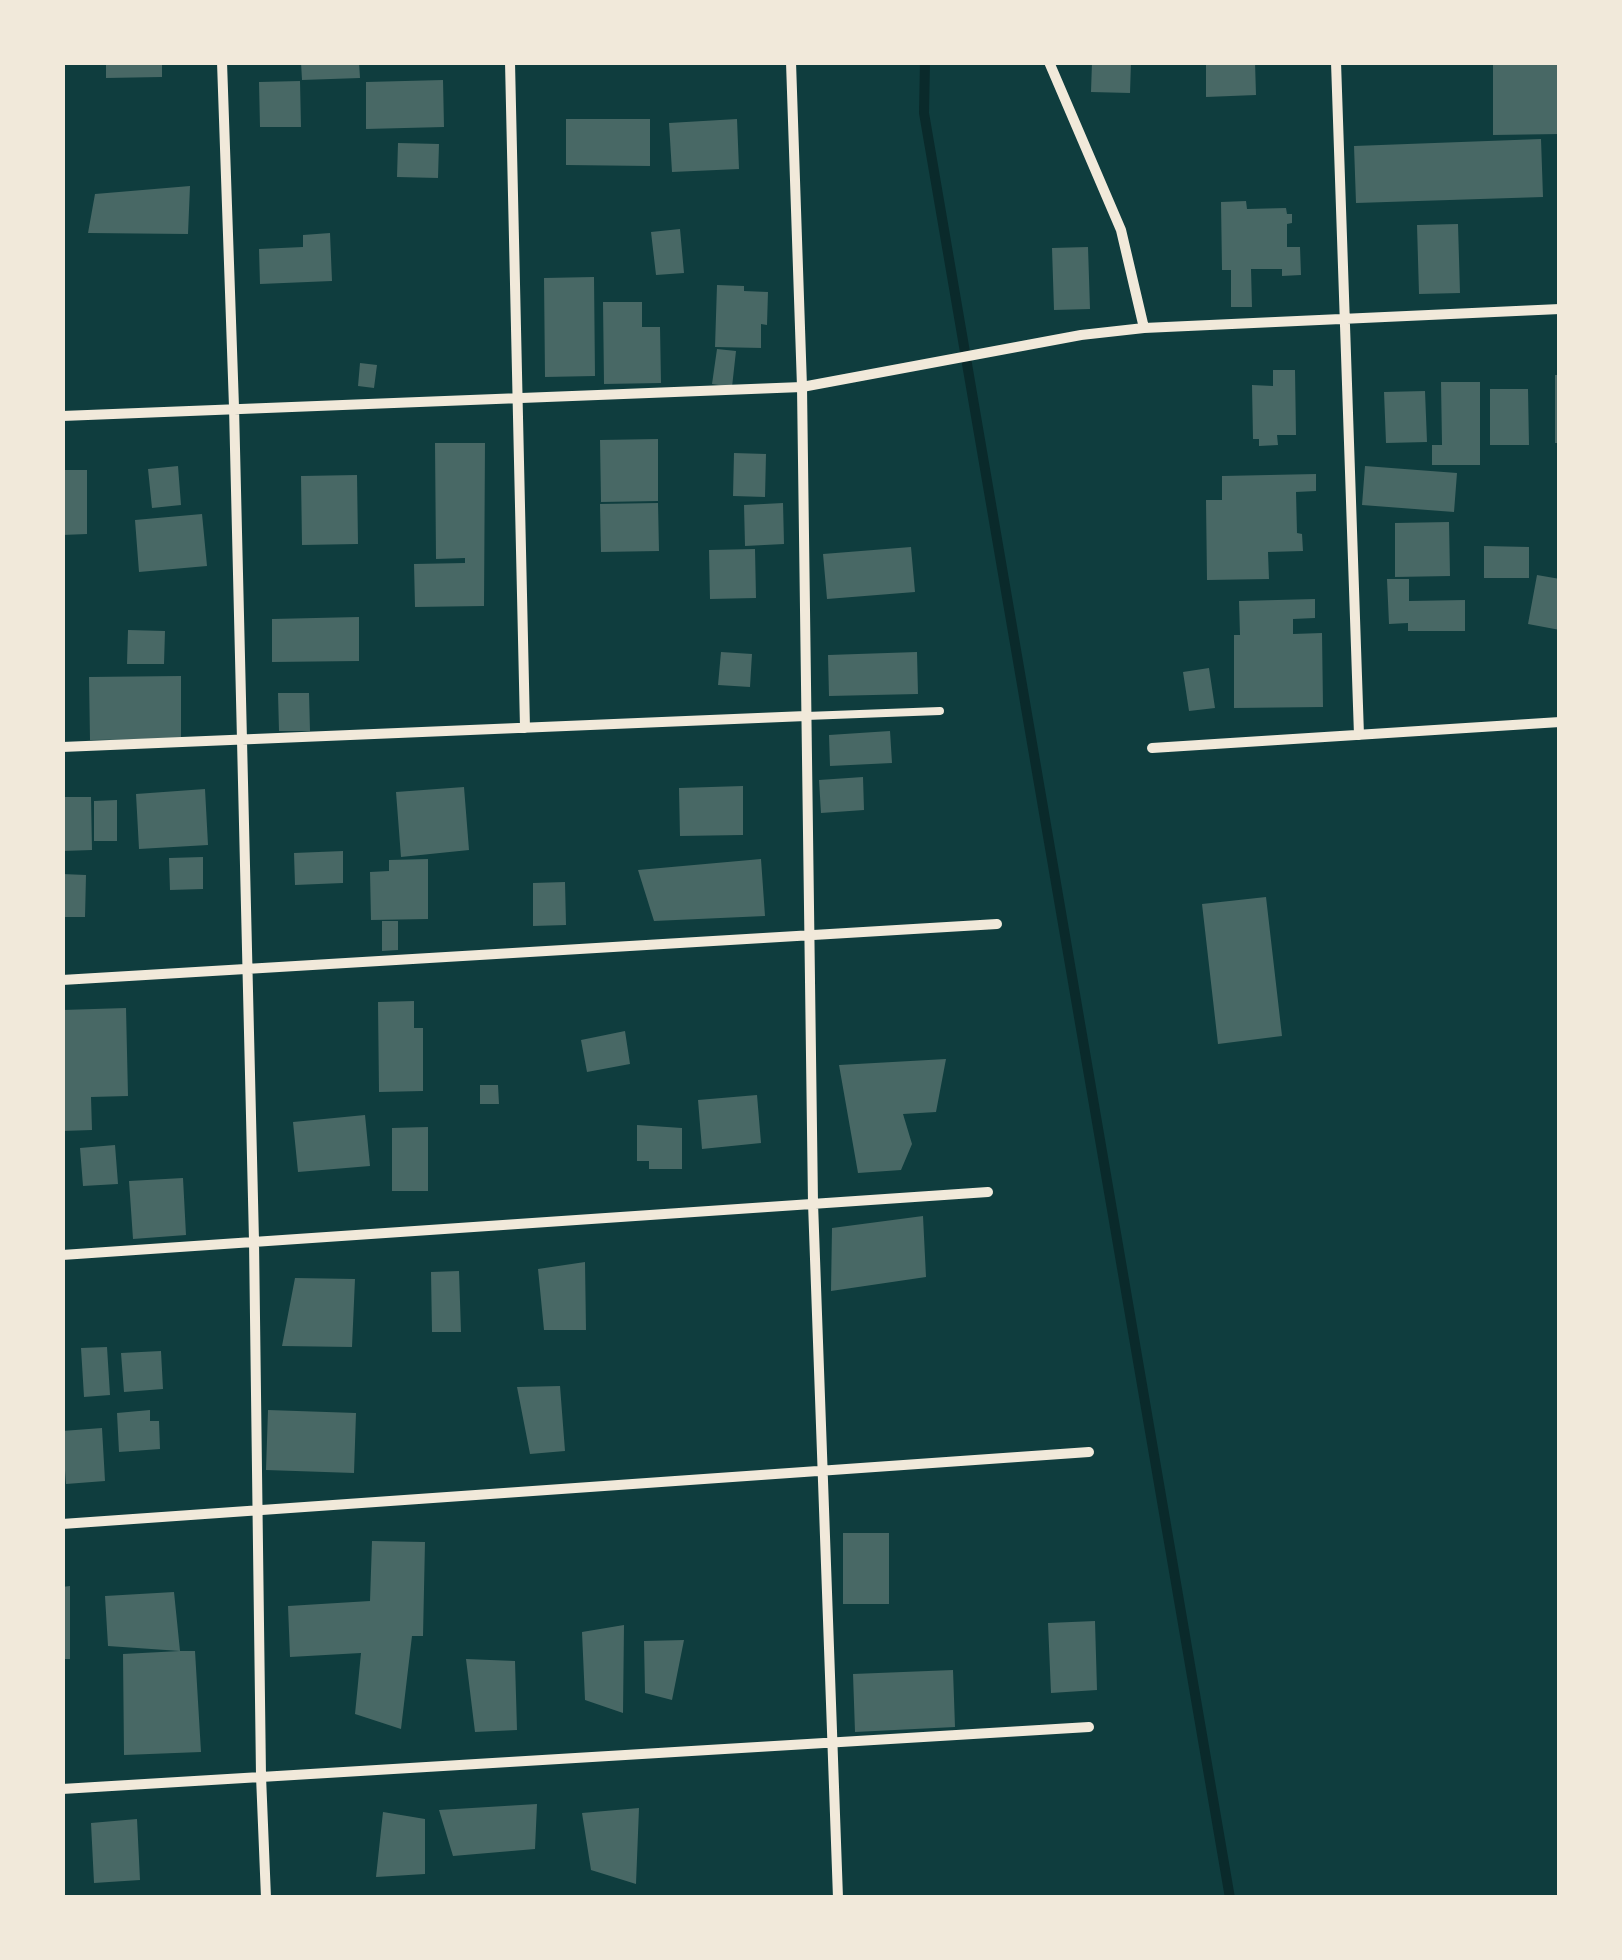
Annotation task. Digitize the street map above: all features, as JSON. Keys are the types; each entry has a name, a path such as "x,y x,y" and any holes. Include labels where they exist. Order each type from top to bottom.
{"street":[{"path":"222,62 242,739 266,1898"},
{"path":"510,62 525,728"},
{"path":"792,62 802,386 813,1203 838,1898"},
{"path":"1049,62 1121,230 1144,328"},
{"path":"1336,62 1360,735"},
{"path":"62,416 802,386 1144,328 1560,308"},
{"path":"62,747 806,716"},
{"path":"1152,748 1560,722"},
{"path":"62,980 997,924"},
{"path":"62,1255 988,1192"},
{"path":"62,1524 1088,1452"},
{"path":"62,1788 1090,1727"}],"lane":[{"path":"806,716 940,710"}],"building":[{"path":"106,62 162,62 162,77 106,78"},
{"path":"301,62 359,62 360,78 302,80"},
{"path":"1092,62 1131,62 1130,93 1091,92"},
{"path":"1206,62 1255,62 1256,95 1206,97"},
{"path":"1493,62 1560,62 1560,134 1493,135"},
{"path":"443,80 444,127 366,129 366,82"},
{"path":"300,81 301,127 260,127 259,82"},
{"path":"566,119 650,119 650,166 566,165"},
{"path":"737,119 739,169 672,172 669,123"},
{"path":"1541,139 1543,197 1356,203 1354,146"},
{"path":"398,143 439,144 438,178 397,177"},
{"path":"190,186 188,234 88,233 95,194"},
{"path":"1246,201 1247,209 1286,208 1287,214 1292,214 1292,223 1287,224 1287,247 1300,247 1301,275 1282,276 1282,269 1251,269 1252,307 1231,307 1231,270 1222,270 1221,202"},
{"path":"1458,224 1460,293 1419,294 1417,225"},
{"path":"680,229 684,273 656,275 651,232"},
{"path":"330,233 332,281 260,284 259,249 303,247 303,235"},
{"path":"1088,247 1090,309 1054,310 1052,248"},
{"path":"594,277 595,376 545,377 544,278"},
{"path":"717,285 768,292 767,325 761,324 761,348 715,347"},
{"path":"603,302 642,302 642,327 660,327 661,383 604,384"},
{"path":"717,349 736,351 732,387 712,384"},
{"path":"360,363 377,365 374,388 358,386"},
{"path":"1273,370 1295,370 1296,435 1277,435 1278,445 1259,446 1259,439 1253,439 1252,385 1273,386"},
{"path":"1555,375 1560,375 1560,443 1555,443"},
{"path":"1441,382 1480,382 1480,465 1432,465 1432,445 1442,445"},
{"path":"1490,389 1528,389 1529,445 1490,445"},
{"path":"1425,391 1427,442 1386,443 1384,392"},
{"path":"658,439 658,501 601,502 600,440"},
{"path":"435,443 485,443 484,606 415,607 414,564 465,563 465,558 436,559"},
{"path":"734,453 766,454 765,497 733,496"},
{"path":"178,466 181,505 152,508 148,469"},
{"path":"1365,466 1457,473 1454,512 1362,505"},
{"path":"62,470 87,470 87,534 62,535"},
{"path":"1316,474 1316,491 1296,492 1297,533 1302,534 1303,551 1268,552 1269,579 1207,580 1206,500 1222,500 1222,476"},
{"path":"357,475 358,544 302,545 301,476"},
{"path":"658,503 659,551 601,552 600,504"},
{"path":"783,503 784,544 745,546 744,505"},
{"path":"202,514 207,566 139,572 135,520"},
{"path":"1449,522 1450,576 1395,577 1395,523"},
{"path":"1484,546 1529,547 1529,578 1484,578"},
{"path":"911,547 915,592 827,599 823,554"},
{"path":"755,549 756,598 710,599 709,550"},
{"path":"1537,575 1560,579 1560,630 1528,624"},
{"path":"1387,579 1409,579 1409,601 1465,600 1465,631 1408,631 1408,623 1389,624"},
{"path":"1315,599 1315,618 1293,619 1293,634 1322,633 1323,707 1234,708 1234,635 1240,635 1239,601"},
{"path":"359,617 359,661 272,662 272,619"},
{"path":"128,630 165,631 164,664 127,664"},
{"path":"721,652 752,654 750,687 718,685"},
{"path":"917,652 918,694 829,696 828,655"},
{"path":"1209,668 1215,708 1189,711 1183,672"},
{"path":"181,676 181,739 90,740 89,677"},
{"path":"278,693 309,693 310,731 279,731"},
{"path":"890,731 892,763 830,766 829,735"},
{"path":"863,777 864,810 821,813 819,780"},
{"path":"743,786 743,835 680,836 679,788"},
{"path":"464,787 469,850 401,857 396,792"},
{"path":"205,789 208,845 139,849 136,794"},
{"path":"62,797 91,797 92,850 62,851"},
{"path":"117,800 117,841 94,841 94,801"},
{"path":"343,851 343,883 295,885 294,853"},
{"path":"203,857 203,889 170,890 169,858"},
{"path":"428,859 428,919 371,920 370,872 389,871 389,860"},
{"path":"761,859 765,916 654,921 638,870"},
{"path":"62,874 86,875 85,917 62,917"},
{"path":"565,882 566,925 533,926 533,883"},
{"path":"1266,897 1282,1036 1218,1044 1202,904"},
{"path":"382,921 398,921 398,950 382,951"},
{"path":"414,1001 414,1028 423,1028 423,1091 379,1092 378,1002"},
{"path":"126,1008 128,1096 91,1097 92,1130 62,1131 62,1010"},
{"path":"625,1031 630,1064 587,1072 581,1040"},
{"path":"946,1059 936,1112 903,1114 912,1144 901,1170 858,1173 839,1065"},
{"path":"480,1085 498,1085 499,1104 480,1104"},
{"path":"757,1095 761,1143 702,1149 698,1100"},
{"path":"365,1115 370,1166 298,1172 293,1122"},
{"path":"637,1125 682,1128 682,1169 649,1169 649,1161 637,1161"},
{"path":"428,1127 428,1191 392,1191 392,1128"},
{"path":"115,1145 118,1184 83,1186 80,1148"},
{"path":"183,1178 186,1235 133,1239 129,1181"},
{"path":"923,1216 926,1277 831,1291 832,1228"},
{"path":"585,1262 586,1330 544,1330 538,1269"},
{"path":"459,1271 461,1332 432,1332 431,1272"},
{"path":"295,1278 355,1279 352,1347 282,1346"},
{"path":"107,1347 110,1395 84,1397 81,1348"},
{"path":"161,1351 163,1389 124,1392 121,1353"},
{"path":"560,1386 565,1451 530,1454 517,1387"},
{"path":"150,1410 150,1421 159,1421 160,1449 119,1452 117,1413"},
{"path":"268,1410 356,1413 354,1473 266,1470"},
{"path":"102,1428 105,1481 66,1484 62,1431"},
{"path":"843,1533 889,1533 889,1604 843,1604"},
{"path":"372,1541 425,1542 423,1636 412,1636 401,1729 355,1714 361,1653 290,1657 288,1606 370,1601"},
{"path":"70,1586 70,1659 62,1659 62,1587"},
{"path":"174,1592 180,1651 108,1646 105,1596"},
{"path":"1095,1621 1097,1690 1051,1693 1048,1623"},
{"path":"624,1625 623,1713 585,1700 582,1632"},
{"path":"684,1640 672,1700 645,1693 644,1641"},
{"path":"195,1651 201,1752 124,1755 123,1654"},
{"path":"466,1659 515,1661 517,1730 475,1732"},
{"path":"953,1670 955,1727 855,1732 853,1674"},
{"path":"537,1804 535,1849 453,1856 439,1810"},
{"path":"639,1808 636,1884 591,1870 582,1813"},
{"path":"383,1812 425,1819 425,1874 376,1877"},
{"path":"137,1819 140,1880 94,1883 91,1823"}],"waterway":[{"path":"925,62 924,113 1230,1898"}]}
